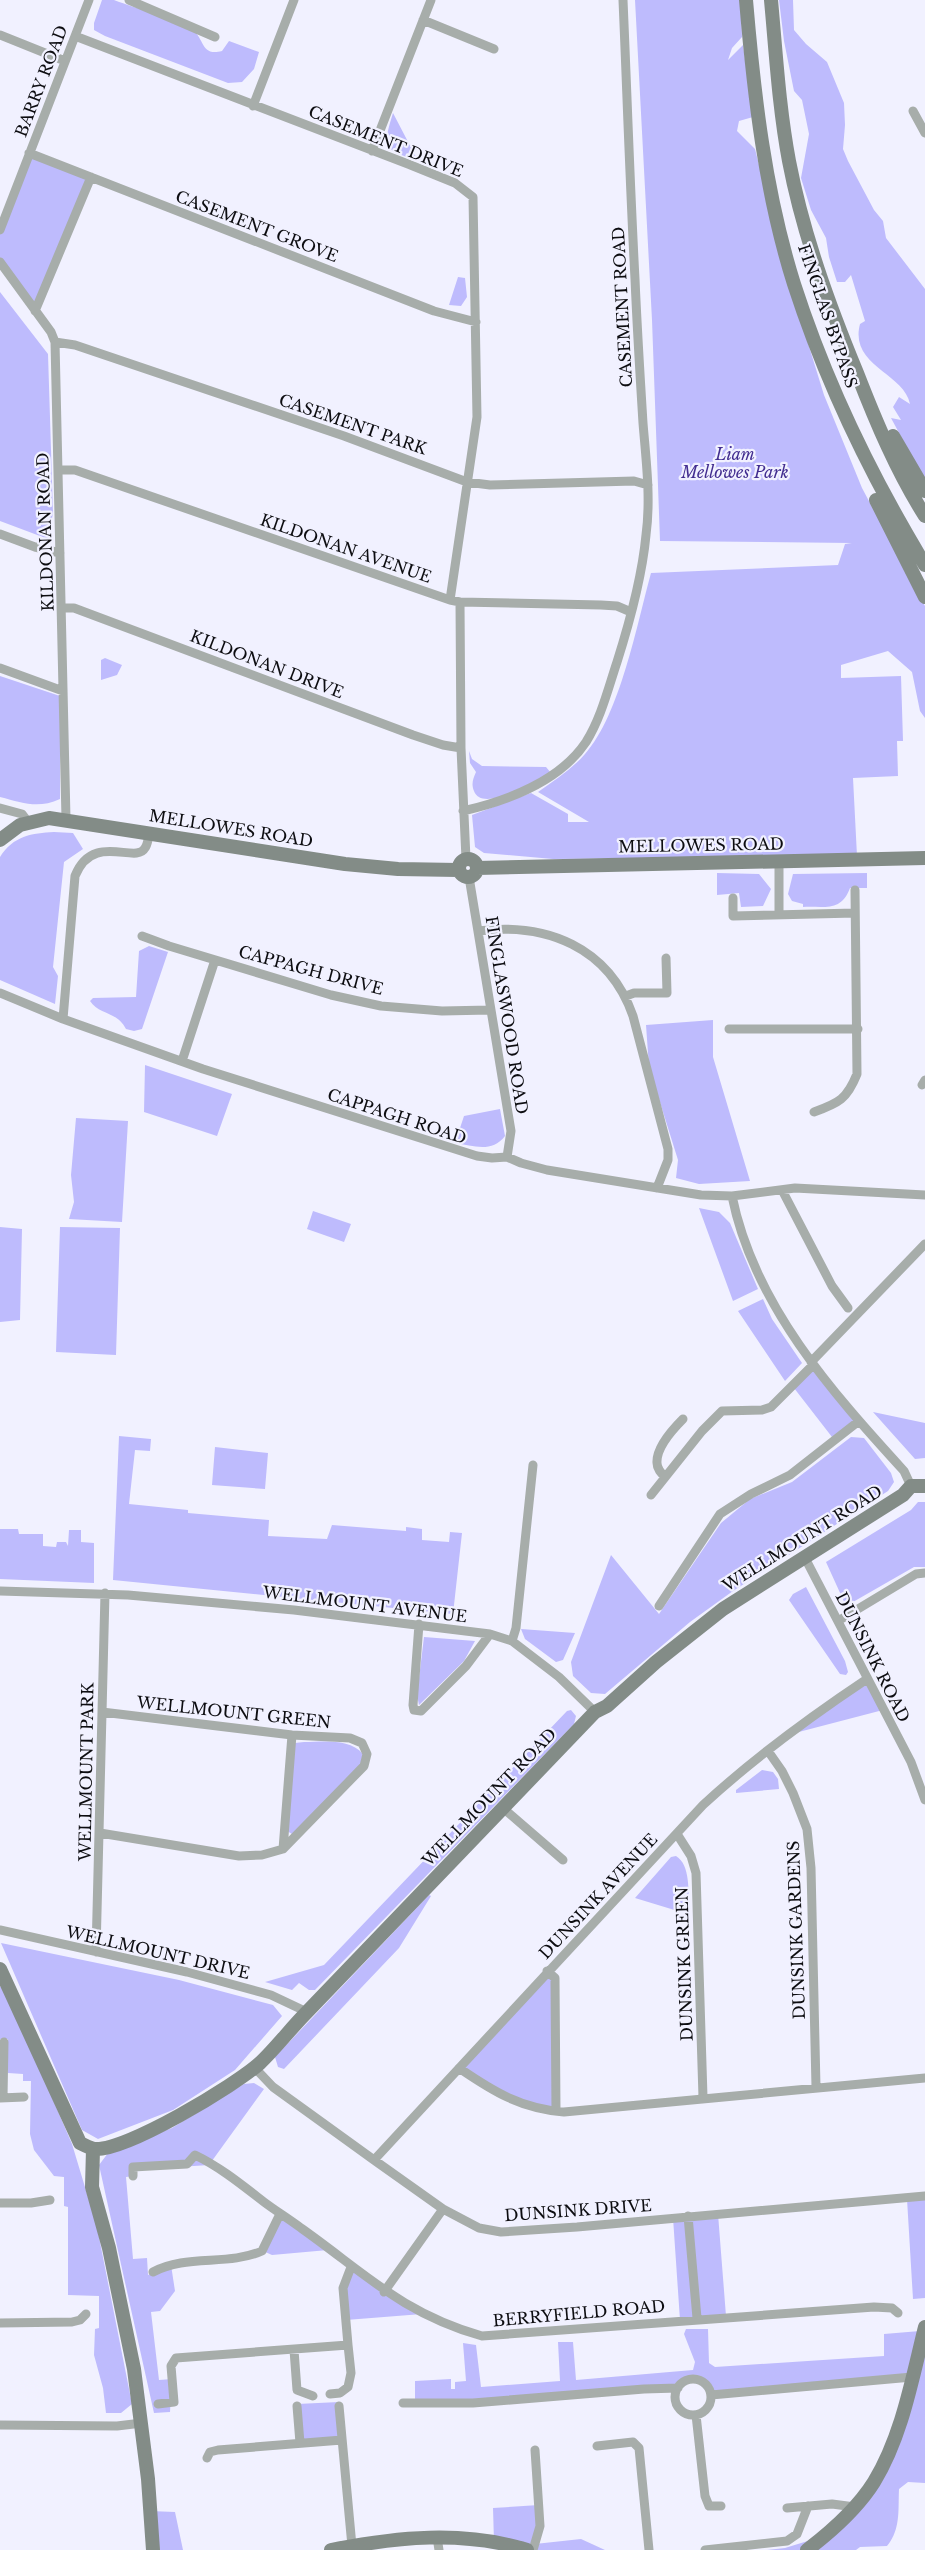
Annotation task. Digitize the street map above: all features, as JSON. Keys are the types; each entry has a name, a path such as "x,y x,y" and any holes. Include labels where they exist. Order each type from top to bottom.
{"main road":[{"name":"FINGLAS BYPASS","path":"746,0 752,75 762,146 794,282 822,364 853,434 892,510 925,565"},
{"name":"FINGLAS BYPASS","path":"771,0 789,162 815,259 830,307 878,425 925,516"},
{"path":"815,259 848,343 880,414 925,492"},
{"path":"794,282 804,325 834,406 869,486 925,597"},
{"name":"MELLOWES ROAD","path":"2,838 28,822 49,818 66,819 345,864 398,869 925,858"},
{"path":"911,1486 925,1486"},
{"name":"WELLMOUNT ROAD","path":"93,2149 102,2148 154,2129 186,2113 254,2068 594,1712 607,1706 656,1662 723,1609 903,1495 911,1486"},
{"path":"0,1969 80,2143 93,2149 92,2187 124,2315 142,2423 153,2550"},
{"path":"807,2550 827,2535 855,2507 873,2484 885,2462 912,2377 925,2327"},
{"path":"331,2550 408,2538 438,2544 470,2539 527,2550"}],"street":[{"name":"BARRY ROAD","path":"0,230 89,0"},
{"path":"129,0 215,37"},
{"path":"253,106 294,0"},
{"path":"372,151 431,0"},
{"name":"CASEMENT ROAD","path":"463,811 480,807 530,788 550,778 585,744 602,707 631,612 647,534 648,485 635,288 623,0"},
{"path":"423,20 494,49"},
{"path":"0,35 65,62"},
{"name":"CASEMENT DRIVE","path":"75,36 454,183 473,197 477,417 450,600"},
{"path":"913,111 925,133"},
{"name":"CASEMENT GROVE","path":"29,154 434,311 476,322"},
{"path":"35,312 91,177"},
{"path":"0,262 55,342"},
{"name":"CASEMENT PARK","path":"55,342 75,345 195,385 344,436 467,482 490,485 634,481 648,485"},
{"name":"KILDONAN ROAD","path":"55,342 66,819"},
{"name":"KILDONAN AVENUE","path":"58,470 75,470 450,600 460,602 617,606 631,612"},
{"path":"0,534 35,547 60,553"},
{"name":"FINGLASWOOD ROAD","path":"460,602 461,748 467,869 511,1131 507,1157"},
{"name":"KILDONAN DRIVE","path":"62,608 74,608 413,735 443,745 461,748"},
{"path":"0,668 63,691"},
{"path":"0,808 22,814 28,822"},
{"path":"63,1019 75,876 80,864 96,853 106,850 136,854 141,852 145,848 150,833"},
{"path":"779,861 779,915"},
{"path":"814,1112 834,1105 846,1096 852,1088 857,1074 855,890"},
{"path":"733,898 733,916 855,913"},
{"path":"478,931 502,928 540,931 567,942 593,957 613,977 626,996 668,1149 668,1160 657,1188"},
{"name":"CAPPAGH DRIVE","path":"142,936 331,995 381,1006 442,1012 490,1010"},
{"path":"626,996 667,992 666,958"},
{"name":"CAPPAGH DRIVE","path":"182,1061 215,960"},
{"name":"CAPPAGH ROAD","path":"0,993 63,1019 182,1061 454,1150 492,1158 507,1157 547,1170 701,1195 732,1196 782,1190 827,1188 925,1195"},
{"path":"729,1028 858,1029"},
{"path":"782,1190 832,1286 848,1308"},
{"path":"732,1196 735,1210 755,1265 771,1298 812,1364 859,1421 904,1471 911,1486"},
{"path":"652,1495 702,1431 722,1411 762,1410 771,1407 925,1244"},
{"path":"665,1477 658,1469 656,1462 671,1431 683,1419"},
{"path":"659,1606 720,1514 751,1494 790,1475 859,1421"},
{"path":"512,1641 516,1628 533,1465"},
{"name":"DUNSINK ROAD","path":"804,1556 911,1762 925,1800"},
{"path":"838,1621 916,1574 925,1573"},
{"name":"WELLMOUNT AVENUE","path":"0,1591 105,1593 294,1610 490,1634 512,1641 559,1677 594,1712"},
{"name":"WELLMOUNT PARK","path":"96,1952 105,1593"},
{"path":"419,1624 413,1705 414,1710 421,1711 466,1666 490,1634"},
{"name":"DUNSINK AVENUE","path":"374,2160 677,1834 740,1772 829,1704 867,1679"},
{"name":"WELLMOUNT GREEN","path":"102,1712 292,1735 350,1738 362,1743 366,1754 364,1766 283,1849"},
{"path":"100,1832 239,1856 262,1855 283,1849 292,1735"},
{"name":"DUNSINK GARDENS","path":"768,1751 786,1778 806,1829 811,1868 816,2086"},
{"path":"503,1808 563,1860"},
{"name":"DUNSINK GREEN","path":"677,1834 691,1856 696,1873 703,2097"},
{"name":"WELLMOUNT DRIVE","path":"0,1930 188,1972 252,1990 299,2006 307,2012"},
{"path":"547,1972 555,1978 556,2111"},
{"path":"4,2042 1,2098 24,2097"},
{"name":"DUNSINK DRIVE","path":"254,2068 273,2087 374,2160 443,2209 479,2228 501,2232 925,2196"},
{"path":"459,2068 510,2099 537,2109 556,2111 816,2086 925,2078"},
{"name":"BERRYFIELD ROAD","path":"133,2176 133,2168 187,2164 195,2154 212,2164 384,2292 453,2328 482,2336 697,2318 874,2307 892,2308 898,2313"},
{"path":"0,2203 32,2203 50,2200"},
{"path":"384,2292 443,2209"},
{"path":"153,2272 171,2264 249,2257 262,2251 280,2214"},
{"path":"688,2216 697,2318"},
{"path":"330,2394 340,2393 348,2387 351,2373 343,2288 351,2267"},
{"path":"0,2323 72,2322 80,2320 86,2314"},
{"path":"158,2404 174,2402 171,2366 176,2358 348,2345"},
{"path":"294,2350 297,2390 313,2396"},
{"path":"711,2395 912,2377"},
{"path":"403,2403 469,2403 678,2388 686,2381 697,2380 706,2385 711,2395 706,2410 696,2415 685,2413 677,2405 678,2388"},
{"path":"297,2406 300,2443"},
{"path":"339,2406 352,2546"},
{"path":"696,2415 704,2496 709,2506 721,2506"},
{"path":"0,2425 117,2426 142,2423"},
{"path":"207,2458 210,2452 218,2450 342,2440"},
{"path":"597,2446 633,2442 638,2448 648,2550"},
{"path":"533,2550 540,2526 535,2450"},
{"path":"787,2508 846,2504 855,2507"},
{"path":"705,2550 788,2541 797,2534 808,2506"}],"green space":[{"path":"102,0 114,0 183,25 195,32 206,49 210,51 222,51 229,41 259,52 254,69 242,82 228,83 105,36 94,30 94,23"},
{"name":"Liam Mellowes Park","path":"635,0 741,0 742,37 732,48 728,60 743,45 753,117 739,121 737,131 755,149 787,275 824,395 862,488 925,606 925,718 920,711 912,672 888,651 841,665 841,678 901,676 903,741 897,741 898,776 853,778 857,856 553,859 484,853 475,847 472,815 531,793 568,814 568,822 589,822 538,792 569,769 585,754 608,716 626,668 651,573 838,565 845,544 852,543 660,541 652,320"},
{"path":"779,0 793,0 794,30 806,44 827,62 844,103 843,149 848,161 874,210 883,221 886,238 925,289 925,481 891,418 901,420 893,407 899,397 910,404 906,393 869,360 862,350 859,338 860,324 865,321 851,275 845,282 837,282 829,257 826,238 811,210 801,178 809,134 802,100 794,91 784,41"},
{"path":"393,113 418,161 398,154 388,146 387,134"},
{"path":"29,153 91,177 35,311 0,261 0,227"},
{"path":"458,277 465,278 467,297 461,306 449,305"},
{"path":"0,292 48,354 53,513 48,539 0,521"},
{"path":"105,658 122,665 117,675 101,680 101,660"},
{"path":"0,676 63,697 60,743 60,799 45,804 37,804 23,803 0,797"},
{"path":"469,751 472,759 482,766 546,767 551,773 511,793 488,799 479,797 473,788 476,772 470,763"},
{"path":"38,833 73,833 83,849 64,862 53,967 58,976 55,1004 0,980 0,857 17,840"},
{"path":"717,873 759,874 771,889 763,906 741,907 739,893 717,895"},
{"path":"867,873 867,888 850,888 842,901 832,906 803,907 803,904 792,901 788,894 793,874"},
{"path":"149,946 168,952 142,1029 134,1031 126,1029 118,1019 98,1009 90,1001 93,998 136,997 139,951"},
{"path":"713,1020 713,1057 750,1181 699,1184 676,1178 678,1160 649,1067 646,1025"},
{"path":"145,1065 232,1094 217,1136 144,1112"},
{"path":"500,1109 505,1136 500,1141 494,1145 482,1147 455,1143 464,1116"},
{"path":"76,1118 128,1121 122,1222 69,1219 74,1202 71,1175"},
{"path":"699,1208 719,1212 730,1223 758,1289 733,1301"},
{"path":"313,1211 351,1224 344,1242 307,1229"},
{"path":"0,1227 22,1229 20,1320 0,1322"},
{"path":"60,1227 120,1228 116,1355 56,1352"},
{"path":"763,1299 772,1319 802,1363 785,1381 738,1311"},
{"path":"813,1365 859,1421 832,1437 794,1388"},
{"path":"873,1412 925,1423 925,1458 915,1459"},
{"path":"119,1436 151,1439 150,1451 135,1450 129,1504 188,1510 188,1513 269,1520 268,1536 327,1539 332,1525 406,1531 406,1527 422,1529 422,1540 449,1542 450,1532 462,1533 453,1614 113,1580"},
{"path":"851,1437 864,1438 891,1473 894,1482 888,1491 733,1591 690,1622 605,1694 591,1693 573,1676 571,1662 611,1555 659,1614 721,1523 750,1499 792,1482"},
{"path":"215,1447 268,1453 265,1489 212,1485"},
{"path":"918,1502 925,1502 925,1567 914,1567 846,1606 826,1562 911,1510"},
{"path":"0,1529 18,1529 19,1534 43,1534 43,1546 56,1547 57,1542 66,1542 68,1546 69,1530 81,1530 81,1542 94,1543 94,1583 0,1579"},
{"path":"806,1587 845,1661 848,1672 846,1675 840,1674 789,1600 793,1594"},
{"path":"521,1629 575,1633 563,1660 556,1662 525,1639"},
{"path":"424,1637 475,1641 464,1661 419,1705 417,1695"},
{"path":"867,1679 883,1710 791,1734"},
{"path":"571,1710 576,1716 574,1724 315,1990 309,1990 299,1983 292,1990 265,1982 324,1965 567,1711"},
{"path":"295,1743 343,1743 351,1745 363,1754 360,1766 292,1834 287,1831"},
{"path":"762,1770 773,1772 778,1779 779,1789 736,1793 736,1790"},
{"path":"676,1856 681,1860 686,1872 689,1908 681,1912 635,1898 671,1857"},
{"path":"429,1895 431,1896 399,1948 284,2069 278,2067 275,2057"},
{"path":"1,1943 179,1980 273,2005 282,2016 235,2070 173,2110 98,2139 82,2130"},
{"path":"554,1966 556,2111 537,2109 460,2068"},
{"path":"0,1986 8,1995 72,2144 97,2227 132,2404 121,2413 106,2413 103,2388 94,2355 95,2329 99,2328 99,2296 68,2295 68,2207 64,2206 64,2177 54,2176 34,2150 30,2134 31,2081 23,2081 23,2074 8,2073 8,2039 0,2039"},
{"path":"254,2083 264,2089 209,2165 133,2170 133,2176 126,2177 133,2259 147,2258 148,2275 171,2265 175,2291 160,2311 151,2312 159,2380 172,2379 170,2412 154,2413 99,2165 108,2153 172,2128 244,2084"},
{"path":"925,2196 925,2298 913,2299 907,2199"},
{"path":"718,2214 726,2316 680,2320 673,2218"},
{"path":"280,2216 328,2250 272,2255 263,2251"},
{"path":"351,2268 422,2314 346,2320 344,2288"},
{"path":"925,2328 925,2483 908,2482 899,2489 897,2526 887,2546 860,2547 856,2550 767,2550 785,2548 827,2535 885,2462"},
{"path":"686,2329 708,2329 709,2363 715,2367 884,2356 884,2334 920,2331 908,2376 708,2393 700,2381 689,2378 682,2379 673,2386 465,2400 415,2399 415,2381 451,2379 451,2389 455,2389 455,2382 466,2381 463,2343 476,2345 481,2387 560,2381 558,2342 573,2342 576,2380 693,2370 695,2362 684,2334"},
{"path":"339,2402 341,2439 300,2443 297,2404"},
{"path":"539,2505 535,2544 581,2539 605,2550 528,2550 494,2542 493,2508"},
{"path":"150,2511 175,2512 183,2550 153,2550"}]}
